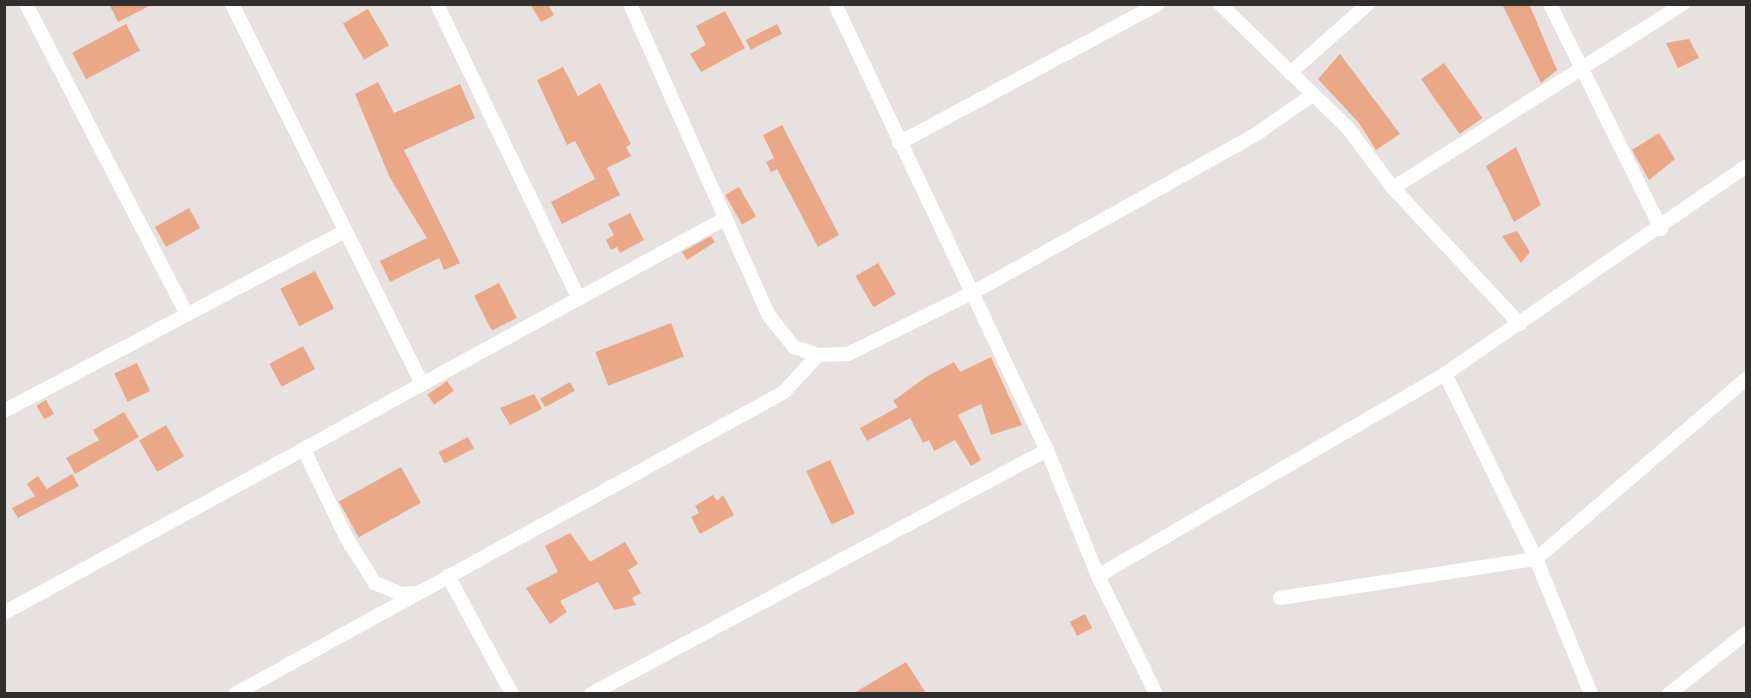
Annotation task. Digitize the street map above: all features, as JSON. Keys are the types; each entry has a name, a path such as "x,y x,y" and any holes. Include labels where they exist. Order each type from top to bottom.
{"street":[{"path":"26,4 185,311"},
{"path":"232,4 422,384"},
{"path":"437,4 578,297"},
{"path":"630,4 722,220 770,316 794,347 818,355 848,354 974,292 1258,132 1312,95"},
{"path":"835,4 899,143 974,292 1047,450 1098,576 1156,693"},
{"path":"899,143 1158,4"},
{"path":"1220,4 1347,128 1393,188 1520,324"},
{"path":"1290,73 1368,4"},
{"path":"1550,4 1661,229"},
{"path":"1393,188 1683,4"},
{"path":"1098,576 1445,375 1661,229 1746,166"},
{"path":"4,613 305,452 578,297 722,220"},
{"path":"4,411 185,311 344,232"},
{"path":"235,693 784,392 818,355"},
{"path":"1445,375 1536,559 1592,693"},
{"path":"1280,598 1536,559 1746,380"},
{"path":"591,693 1047,450"},
{"path":"305,452 346,537 375,583 400,594 417,593"},
{"path":"448,576 512,693"},
{"path":"1669,693 1746,633"}],"building":[{"path":"109,4 153,4 118,22"},
{"path":"530,4 548,4 554,15 541,22"},
{"path":"1502,4 1529,4 1557,70 1541,83"},
{"path":"368,9 389,45 364,60 343,24"},
{"path":"725,11 745,48 701,72 690,54 706,45 696,26"},
{"path":"126,24 140,50 86,79 72,53"},
{"path":"777,24 782,34 751,50 746,40"},
{"path":"1689,39 1699,58 1678,68 1666,43"},
{"path":"1340,54 1400,134 1376,150 1359,123 1318,79"},
{"path":"1444,63 1482,118 1459,134 1421,79"},
{"path":"563,67 578,96 600,83 631,144 626,147 631,156 607,168 620,195 562,224 551,202 595,179 575,141 567,145 537,80"},
{"path":"378,82 394,113 460,84 475,118 404,150 460,263 444,270 439,258 390,282 380,261 427,238 390,178 355,94"},
{"path":"782,125 839,235 818,247 777,169 771,172 766,162 774,158 763,135"},
{"path":"1659,133 1675,159 1649,180 1632,150"},
{"path":"1516,147 1541,205 1514,222 1486,166"},
{"path":"739,187 756,216 742,224 725,195"},
{"path":"189,208 200,228 166,247 155,227"},
{"path":"630,213 644,240 620,253 617,247 611,250 606,240 614,235 608,224"},
{"path":"1517,231 1530,252 1521,263 1502,236"},
{"path":"711,236 715,242 687,260 682,252"},
{"path":"878,263 896,294 873,307 855,276"},
{"path":"315,271 334,308 299,326 280,289"},
{"path":"499,283 517,318 492,330 474,296"},
{"path":"671,323 684,357 608,386 595,352"},
{"path":"303,346 315,369 282,387 269,364"},
{"path":"991,357 1022,425 991,435 981,404 958,415 981,460 971,466 955,440 934,451 929,440 923,443 910,418 867,441 860,428 898,407 893,401 926,377 954,362 960,372"},
{"path":"137,363 150,391 127,402 114,374"},
{"path":"447,381 454,391 434,405 427,395"},
{"path":"570,382 575,391 545,407 540,398"},
{"path":"534,394 542,409 510,425 500,408"},
{"path":"46,400 54,414 44,419 36,406"},
{"path":"124,412 139,437 75,474 66,458 99,440 93,430"},
{"path":"166,425 184,456 157,472 139,440"},
{"path":"468,437 474,449 444,464 439,452"},
{"path":"830,460 855,513 831,524 806,471"},
{"path":"401,467 421,503 359,537 339,501"},
{"path":"72,474 79,486 18,518 12,508 35,496 27,484 38,476 47,489"},
{"path":"713,495 717,501 723,495 734,515 700,534 691,517 699,513 695,506"},
{"path":"570,533 590,562 625,542 638,564 628,570 641,593 632,598 636,605 614,610 598,582 560,601 567,612 550,624 526,588 558,572 545,546"},
{"path":"1085,614 1092,628 1077,636 1070,622"},
{"path":"906,662 926,693 854,693"}]}
